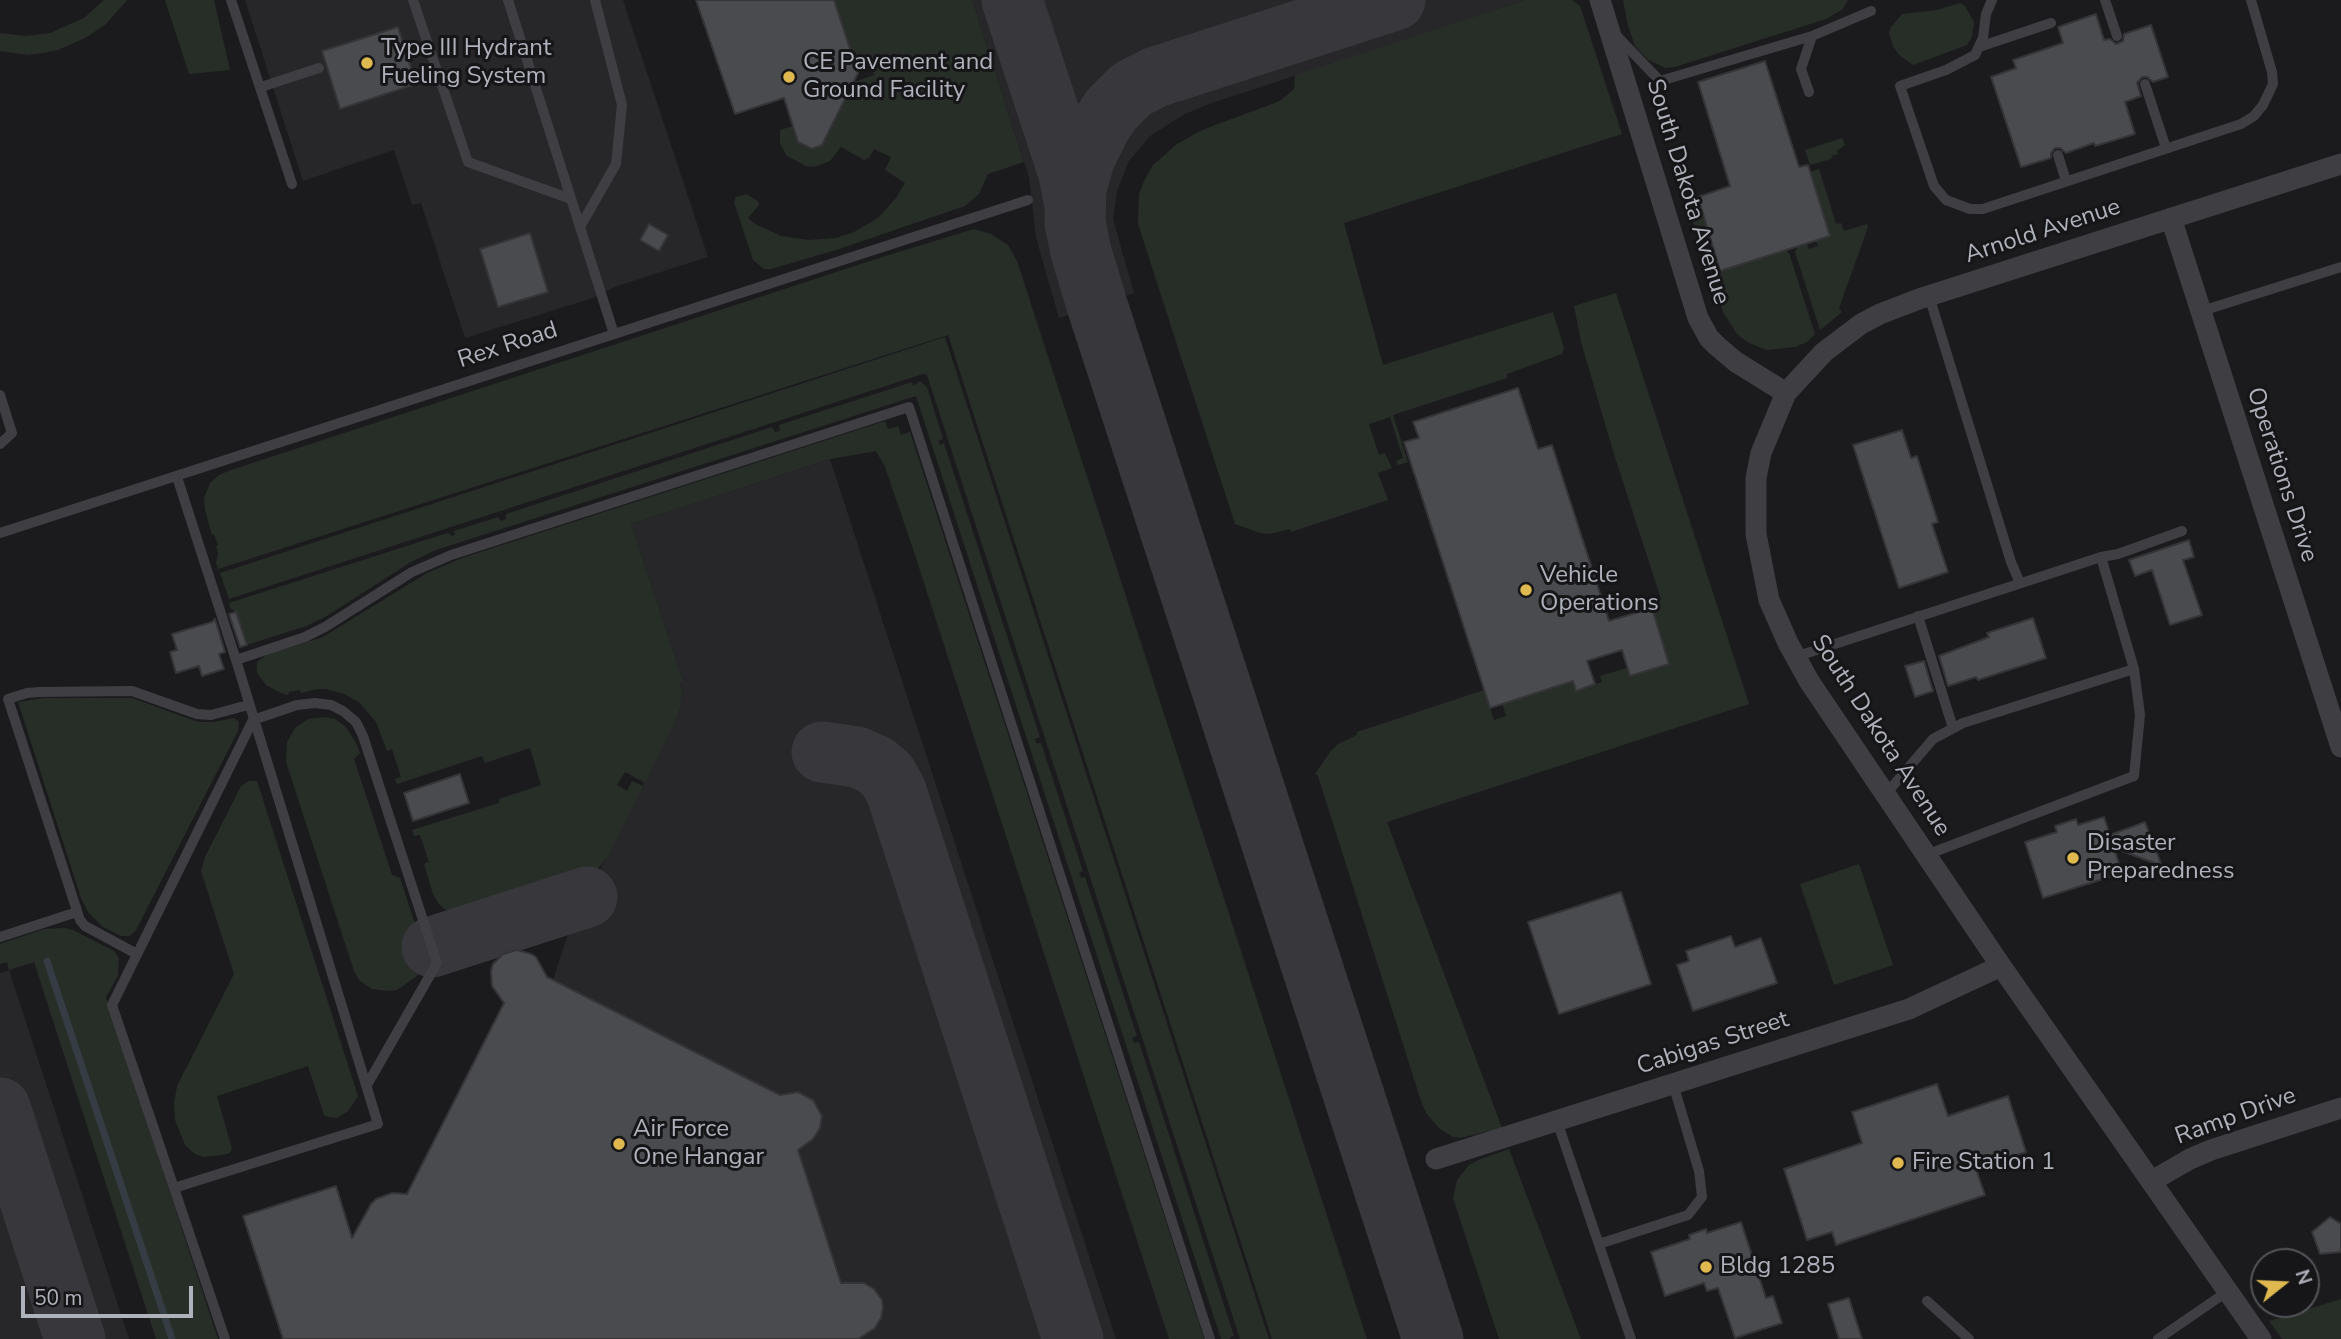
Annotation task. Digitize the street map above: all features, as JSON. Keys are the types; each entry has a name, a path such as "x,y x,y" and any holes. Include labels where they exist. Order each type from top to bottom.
{"street":[{"name":"South Dakota Avenue","path":"1600,0 1698,318 1709,338 1717,346 1736,362 1786,393 1766,441 1759,466 1755,504 1756,534 1769,600 1795,657 2001,966 2261,1339"},
{"name":"Arnold Avenue","path":"1786,393 1824,352 1861,324 1880,314 2341,164"},
{"name":"Operations Drive","path":"2171,218 2341,747"},
{"name":"Cabigas Street","path":"1436,1159 1909,1009 2001,966"},
{"name":"Ramp Drive","path":"2152,1181 2211,1150 2341,1108"}],"lane":[{"path":"231,0 292,184"},
{"path":"413,0 468,162 571,199"},
{"path":"508,0 614,334"},
{"path":"580,227 616,164 622,105 595,0"},
{"path":"1992,0 1986,14 1983,38 1975,55 1946,71 1900,86 1934,186 1946,200 1957,206 1983,209 2241,124 2254,116 2263,105 2273,84 2252,0"},
{"path":"2105,0 2117,36"},
{"path":"1609,28 1660,81 1812,36 1871,11"},
{"path":"1979,47 2050,23"},
{"path":"1808,92 1801,69 1812,36"},
{"path":"261,87 319,68"},
{"path":"2145,84 2166,148"},
{"path":"2058,155 2066,181"},
{"name":"Rex Road","path":"0,533 1028,200"},
{"path":"2202,311 2341,267"},
{"path":"1929,296 2011,562 2020,583"},
{"path":"0,395 12,433 0,443"},
{"path":"236,660 305,638 412,572 451,555 909,407 1210,1339"},
{"path":"174,1188 379,1124 177,477"},
{"path":"1795,657 2182,531"},
{"path":"1926,855 2134,776 2140,715 2134,669 2101,557"},
{"path":"1918,617 1953,728"},
{"path":"1885,795 1933,739 1953,728 2134,669"},
{"path":"137,954 85,926 77,912 8,699 39,692 132,691 197,714 211,715 248,705"},
{"path":"225,1339 112,1005 253,720 297,705 331,705 356,722 363,736 437,963 367,1085"},
{"path":"0,937 77,912"},
{"path":"1599,1244 1688,1215 1702,1197 1699,1171 1672,1084"},
{"path":"1557,1121 1631,1339"},
{"path":"2158,1339 2228,1290"},
{"path":"1927,1301 1969,1339"}],"shaded area":[{"path":"104,0 127,0 105,25 85,38 58,50 43,53 28,55 0,51 0,33 26,36 50,33 84,18"},
{"path":"165,0 214,0 230,70 189,74"},
{"path":"245,0 623,0 708,257 617,286 593,298 465,338 421,203 412,205 394,150 303,181"},
{"path":"834,0 972,0 1024,162 988,174 979,194 965,206 836,250 764,269 753,260 734,202 736,197 746,194 758,201 759,205 748,218 781,236 808,240 836,238 854,232 878,218 905,183 885,170 891,157 874,149 869,158 864,160 841,147 830,161 814,167 787,156 780,144 780,130 793,126 801,145 812,149 822,145 854,82 874,75 867,56 854,60"},
{"path":"972,0 1525,0 1212,103 1185,114 1150,136 1129,161 1117,191 1113,219 1134,293 1059,318 1036,238 1029,177"},
{"path":"1525,0 1572,0 1580,6 1622,134 1344,223 1383,365 1553,312 1564,348 1562,354 1507,374 1507,378 1393,415 1408,462 1398,465 1396,461 1403,458 1390,417 1369,424 1379,455 1385,453 1392,468 1378,473 1388,500 1291,532 1290,529 1270,534 1260,533 1235,524 1138,224 1139,194 1144,181 1153,165 1177,144 1202,130 1280,101 1294,89 1295,75"},
{"path":"1623,0 1848,0 1843,9 1826,19 1665,68 1647,59 1635,46"},
{"path":"1960,3 1965,6 1974,22 1972,37 1967,45 1913,65 1899,55 1889,32 1902,14 1937,10"},
{"path":"1842,138 1845,145 1837,151 1838,154 1810,165 1805,150"},
{"path":"1819,169 1836,224 1841,223 1844,231 1867,224 1868,227 1839,308 1842,312 1820,330 1795,252 1798,246 1807,244 1809,249 1818,246 1816,241 1830,236 1810,172"},
{"path":"1698,197 1711,242 1706,244 1700,243 1686,201"},
{"path":"974,229 991,234 1008,245 1017,261 1367,1339 1272,1339 948,335 218,569 218,545 214,534 212,535 204,498 210,483 219,475"},
{"path":"1713,248 1720,271 1785,250 1789,253 1815,334 1807,342 1795,347 1767,350 1749,343 1737,334 1723,312 1704,254"},
{"path":"1616,293 1749,704 1387,822 1502,1128 1460,1138 1453,1137 1440,1129 1426,1113 1420,1098 1318,776 1315,774 1338,744 1357,735 1357,732 1484,690 1494,720 1506,716 1498,690 1521,698 1561,685 1557,671 1587,661 1589,664 1570,671 1576,691 1602,682 1600,676 1627,668 1631,676 1669,664 1651,603 1661,599 1613,451 1581,342 1574,306"},
{"path":"945,337 1269,1339 1240,1339 927,375 923,374 229,599 220,573"},
{"path":"920,381 927,387 943,439 938,441 940,445 944,443 1040,737 1035,739 1036,743 1041,743 1083,871 1079,873 1081,878 1085,877 1137,1036 1132,1038 1134,1043 1139,1042 1234,1336 1230,1339 1221,1339 916,396 436,550 411,562 325,617 247,645 236,612 230,608 229,603 444,534 455,535 454,531 498,517 501,521 506,519 506,514 772,427 775,432 780,431 779,425 912,382 913,386"},
{"path":"885,421 888,429 898,426 901,435 910,432 1204,1339 1169,1339 912,546 885,467 876,451 830,459 631,524 683,681 680,683 682,695 679,713 645,783 625,772 617,785 627,791 632,781 643,786 608,856 593,875 576,882 478,915 473,912 466,914 466,917 448,912 433,894 424,864 429,862 420,835 414,836 412,830 499,803 499,799 541,785 530,748 485,763 482,756 397,784 395,779 401,777 392,749 387,751 376,722 359,702 326,689 301,693 300,690 289,692 288,695 266,685 257,673 257,662 268,654 323,637 427,573 462,558"},
{"path":"830,459 1116,1339 858,1339 879,1323 883,1306 878,1294 869,1285 858,1282 843,1286 797,1146 813,1139 820,1128 822,1116 813,1100 798,1092 780,1095 553,980 569,931 679,713 682,695 680,682 683,681 631,524"},
{"path":"43,698 132,698 198,722 234,718 239,722 238,731 136,930 130,936 121,936 103,927 88,912 81,898 18,702"},
{"path":"326,717 345,726 355,741 360,753 354,759 392,875 400,878 422,945 423,961 417,976 397,990 372,989 359,980 354,971 286,762 287,742 295,728 308,719"},
{"path":"249,781 257,781 358,1096 348,1111 337,1118 324,1115 308,1066 217,1096 232,1149 230,1153 204,1157 195,1154 185,1145 175,1120 174,1104 177,1086 234,974 201,871 205,857 241,786"},
{"path":"1859,864 1893,965 1834,985 1800,884"},
{"path":"64,928 114,951 119,958 118,976 106,997 218,1339 156,1339 34,962 9,970 7,962 0,964 0,944 44,929"},
{"path":"9,970 129,1339 0,1339 0,973"},
{"path":"1509,1149 1581,1339 1499,1339 1453,1198 1457,1180 1468,1166"},
{"path":"2341,1299 2341,1339 2282,1339 2269,1321 2279,1318 2320,1318 2320,1305"}],"building":[{"name":"CE Pavement and Ground Facility","path":"696,0 834,0 858,73 822,145 812,149 798,142 784,98 735,114"},
{"path":"2096,14 2104,40 2110,39 2116,44 2123,41 2124,34 2151,25 2168,77 2153,82 2142,77 2137,83 2141,96 2125,102 2135,134 2095,146 2094,143 2066,153 2055,148 2051,158 2021,167 1991,77 2016,68 2013,60 2063,43 2058,27"},
{"name":"Type III Hydrant Fueling System","path":"398,27 416,84 340,109 322,51"},
{"path":"1765,61 1799,167 1808,165 1830,236 1720,271 1698,197 1730,186 1698,82"},
{"path":"649,224 668,235 659,251 640,240"},
{"path":"530,233 548,292 498,307 480,249"},
{"name":"Vehicle Operations","path":"1518,388 1538,449 1552,445 1609,621 1652,608 1669,664 1630,676 1622,650 1587,661 1595,684 1576,691 1573,681 1490,708 1404,442 1419,438 1413,422"},
{"path":"1902,430 1911,458 1917,456 1938,522 1932,524 1948,572 1899,588 1853,445"},
{"path":"2189,540 2194,557 2183,560 2202,615 2170,625 2152,570 2135,576 2129,560"},
{"path":"236,612 247,645 240,647 229,614"},
{"path":"2033,618 2046,658 1978,680 1976,677 1948,686 1939,656 1989,637 1987,633"},
{"path":"215,619 225,652 219,654 224,669 202,676 199,666 176,673 170,652 177,650 172,634"},
{"path":"1924,661 1933,691 1915,697 1905,666"},
{"path":"460,774 469,803 413,821 404,793"},
{"name":"Disaster Preparedness","path":"2104,817 2110,835 2145,822 2162,866 2114,848 2122,873 2043,898 2025,842 2057,832 2055,826 2076,819 2078,825"},
{"path":"1621,892 1651,984 1559,1014 1528,922"},
{"path":"1731,936 1735,947 1761,938 1777,983 1693,1011 1677,965 1689,961 1686,951"},
{"name":"Air Force One Hangar","path":"517,950 536,957 547,977 780,1095 798,1092 813,1100 822,1116 820,1128 813,1139 798,1150 841,1283 864,1283 874,1289 882,1300 881,1318 875,1328 858,1339 283,1339 243,1216 336,1186 352,1238 376,1199 392,1193 407,1194 504,1003 492,986 493,964 503,954"},
{"name":"Fire Station 1","path":"1937,1084 1948,1116 2008,1096 2026,1152 1976,1169 1985,1195 1836,1245 1832,1232 1807,1240 1784,1169 1862,1143 1852,1112"},
{"path":"2330,1217 2341,1224 2341,1252 2320,1254 2312,1232"},
{"name":"Bldg 1285","path":"1741,1222 1766,1298 1773,1296 1782,1323 1735,1338 1718,1288 1707,1291 1704,1283 1665,1296 1651,1252 1690,1239 1689,1235 1706,1229 1707,1233"},
{"path":"1849,1298 1862,1339 1839,1339 1828,1304"}],"waterway":[{"path":"47,961 172,1339"}],"taxiway":[{"path":"1012,0 1069,174 1075,206"},
{"path":"1395,0 1156,77 1132,89 1111,110 1085,157 1076,188 1075,223 1097,305 1433,1339"},
{"path":"822,752 857,757 875,765 887,775 896,791 1073,1339"},
{"path":"432,947 587,897"},
{"path":"0,1108 75,1339"}],"place":[{"name":"Type III Hydrant Fueling System","path":"367,63"},
{"name":"CE Pavement and Ground Facility","path":"789,77"},
{"name":"Vehicle Operations","path":"1526,590"},
{"name":"Disaster Preparedness","path":"2073,858"},
{"name":"Air Force One Hangar","path":"619,1144"},
{"name":"Fire Station 1","path":"1898,1163"},
{"name":"Bldg 1285","path":"1706,1267"}]}
